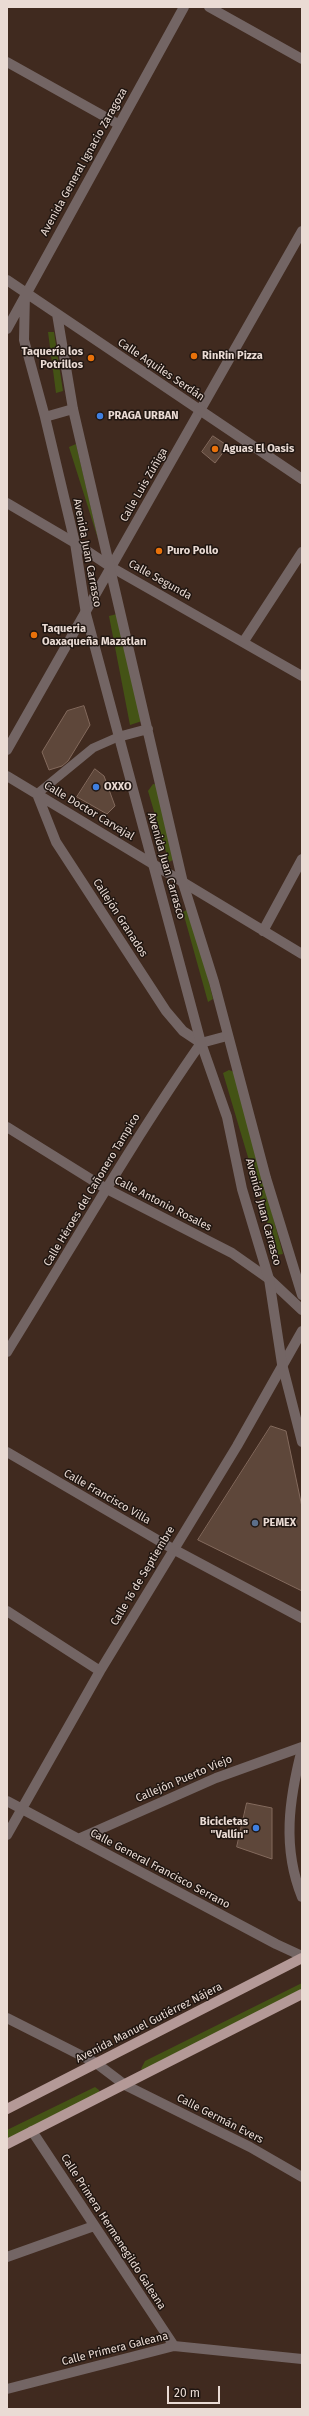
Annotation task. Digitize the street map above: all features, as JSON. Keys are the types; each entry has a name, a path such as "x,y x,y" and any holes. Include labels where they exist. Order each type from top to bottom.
{"main road":[{"name":"Avenida Manuel Gutiérrez Nájera","path":"7,2109 302,1957"},
{"path":"7,2144 302,1994"}],"street":[{"name":"Avenida General Ignacio Zaragoza","path":"7,329 25,293 184,7"},
{"path":"209,7 302,59"},
{"path":"7,62 118,124"},
{"name":"Calle Luis Zúñiga","path":"7,750 86,614 111,567 302,231"},
{"name":"Calle Aquiles Serdán","path":"7,280 302,479"},
{"name":"Avenida Juan Carrasco","path":"25,293 24,340 45,417 75,543 86,614 201,1043 226,1117 242,1189 269,1279 282,1364 302,1442"},
{"name":"Avenida Juan Carrasco","path":"57,314 74,409 183,883 214,982 266,1178 302,1295"},
{"path":"45,417 74,409"},
{"name":"Calle Segunda","path":"7,503 75,543 111,567 244,641 302,676"},
{"path":"244,641 302,552"},
{"path":"118,737 148,729"},
{"name":"Calle Doctor Carvajal","path":"7,776 302,954"},
{"name":"Callejón Granados","path":"37,794 56,842 166,1011 183,1031 201,1043"},
{"path":"263,930 302,859"},
{"path":"201,1043 228,1036"},
{"name":"Calle Héroes del Cañonero Tampico","path":"7,1352 105,1188 160,1102 201,1043"},
{"name":"Calle Antonio Rosales","path":"7,1127 105,1188 232,1253 269,1279 302,1310"},
{"name":"Calle 16 de Septiembre","path":"7,1835 100,1671 237,1446 302,1331"},
{"name":"Calle Francisco Villa","path":"7,1452 174,1549 302,1618"},
{"path":"7,1611 100,1671"},
{"path":"302,1748 292,1789 290,1842 291,1867 302,1897"},
{"name":"Callejón Puerto Viejo","path":"78,1839 216,1778 302,1748"},
{"name":"Calle General Francisco Serrano","path":"7,1801 21,1810 302,1957"},
{"path":"7,2018 96,2063"},
{"name":"Calle Germán Evers","path":"96,2063 125,2085 250,2147 302,2178"},
{"name":"Calle Primera Hermenegildo Galeana","path":"32,2131 174,2346"},
{"path":"7,2257 94,2226"},
{"name":"Calle Primera Galeana","path":"7,2389 174,2346 302,2359"}],"lane":[{"path":"37,794 93,748 118,737"}],"green space":[{"path":"48,332 54,332 63,391 56,393"},
{"path":"76,444 99,542 69,447"},
{"path":"117,614 142,721 130,725 109,616"},
{"path":"153,784 161,785 177,858 169,862 148,791"},
{"path":"188,909 192,914 213,999 208,1002 183,912"},
{"path":"229,1070 234,1072 283,1254 277,1255 223,1073"},
{"path":"302,1983 302,1994 145,2072 141,2069 145,2061"},
{"path":"95,2087 99,2090 99,2096 7,2142 7,2130"}],"building":[{"name":"Aguas El Oasis","path":"213,436 228,446 215,463 202,452"},
{"path":"84,706 90,725 68,761 62,766 49,770 42,752 67,711"},
{"name":"OXXO","path":"95,769 104,776 115,806 107,814 77,797"},
{"name":"PEMEX","path":"271,1426 286,1431 302,1507 302,1591 198,1540"},
{"name":"Bicicletas \"Vallín\"","path":"247,1803 272,1808 272,1859 237,1847"}],"place":[{"name":"RinRin Pizza","path":"194,356"},
{"name":"Taquería los Potrillos","path":"91,358"},
{"name":"PRAGA URBAN","path":"100,416"},
{"name":"Aguas El Oasis","path":"215,449"},
{"name":"Puro Pollo","path":"159,551"},
{"name":"Taqueria Oaxaqueña Mazatlan","path":"34,635"},
{"name":"OXXO","path":"96,787"},
{"name":"PEMEX","path":"255,1523"},
{"name":"Bicicletas \"Vallín\"","path":"256,1828"}]}
